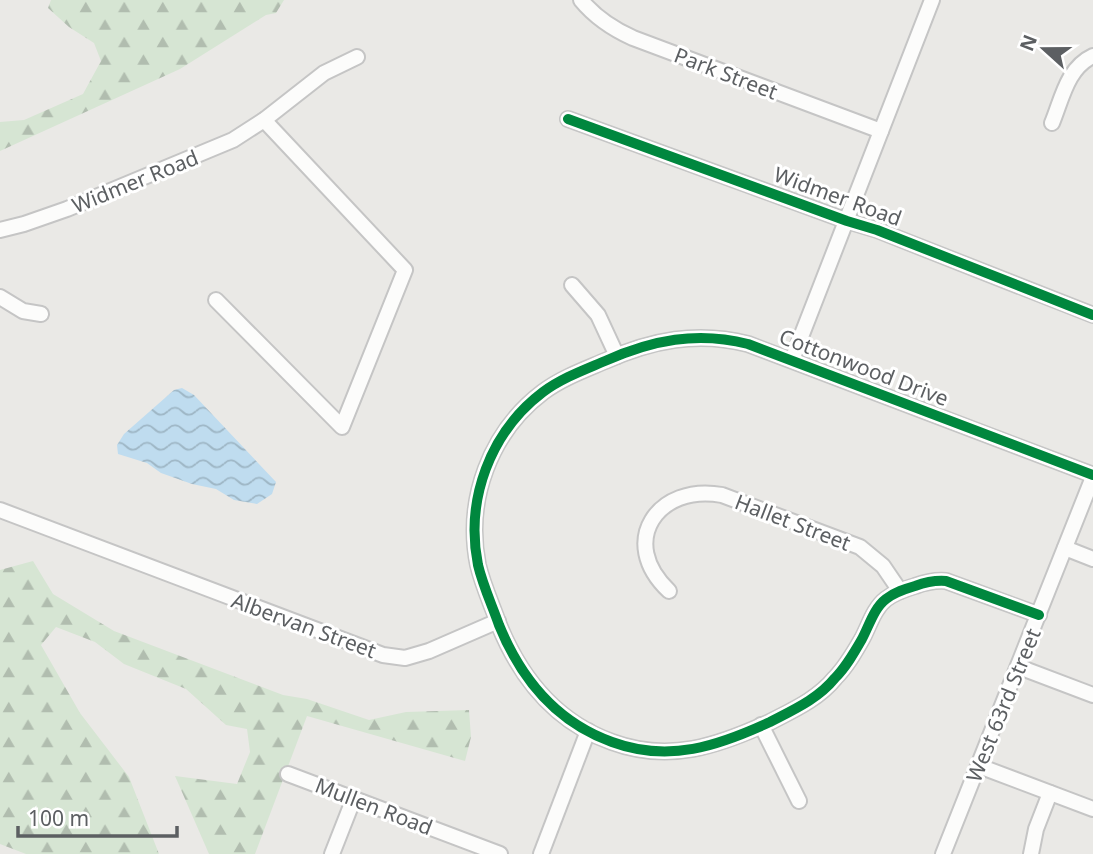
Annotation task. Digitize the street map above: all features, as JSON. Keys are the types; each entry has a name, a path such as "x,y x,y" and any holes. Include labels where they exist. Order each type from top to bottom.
{"street":[{"name":"Park Street","path":"581,0 607,24 633,38 881,131"},
{"path":"792,360 932,0"},
{"path":"1052,123 1074,69 1093,56"},
{"name":"Widmer Road","path":"0,230 67,209 233,140 264,120 324,73 357,57"},
{"name":"Widmer Road","path":"568,119 877,230 1093,315"},
{"path":"216,300 342,427 405,270 264,120"},
{"path":"572,285 598,315 617,356"},
{"path":"0,297 23,311 41,314"},
{"name":"Cottonwood Drive","path":"498,621 478,564 474,529 485,469 508,428 543,393 572,376 656,342 703,336 748,344 1093,476"},
{"name":"West 63rd Street","path":"943,854 1093,476"},
{"name":"Hallet Street","path":"669,591 658,581 649,566 645,550 649,526 664,506 677,498 707,492 722,495 860,547 883,566 900,590"},
{"name":"Albervan Street","path":"0,510 383,655 405,658 429,652 498,621"},
{"path":"1065,548 1093,559"},
{"path":"498,621 512,654 539,694 556,711 588,731 621,745 667,752 717,744 803,705 835,679 850,659 884,600 900,590 931,580 946,581 1039,615"},
{"path":"1019,667 1093,695"},
{"path":"761,726 799,801"},
{"path":"541,854 588,731"},
{"path":"979,766 1093,809"},
{"name":"Mullen Road","path":"288,774 500,854"},
{"path":"1031,854 1036,829 1050,793"},
{"path":"332,854 354,798"}],"green space":[{"path":"51,0 284,0 276,13 266,15 180,69 0,151 0,122 24,120 83,94 101,61 94,43 69,27 48,8"},
{"path":"33,561 53,594 114,631 283,695 307,699 369,720 406,712 469,710 471,737 465,761 307,716 255,854 209,854 175,776 237,784 250,752 247,729 226,725 186,689 124,664 95,642 56,627 41,645 80,713 129,777 159,854 26,854 0,844 0,570"}],"water":[{"path":"182,388 194,395 276,482 272,494 257,504 234,500 216,489 161,473 147,463 118,454 117,445 124,434 174,390"}],"cycle path":[{"path":"568,119 877,230 1093,315"},
{"path":"1039,615 946,581 908,588 893,594 882,603 843,669 821,692 805,703 751,731 693,749 653,751 633,748 612,742 574,723 543,696 518,663 499,625 478,565 475,516 479,492 496,447 524,408 543,392 573,375 623,354 657,343 693,338 748,344 1093,475"}]}
